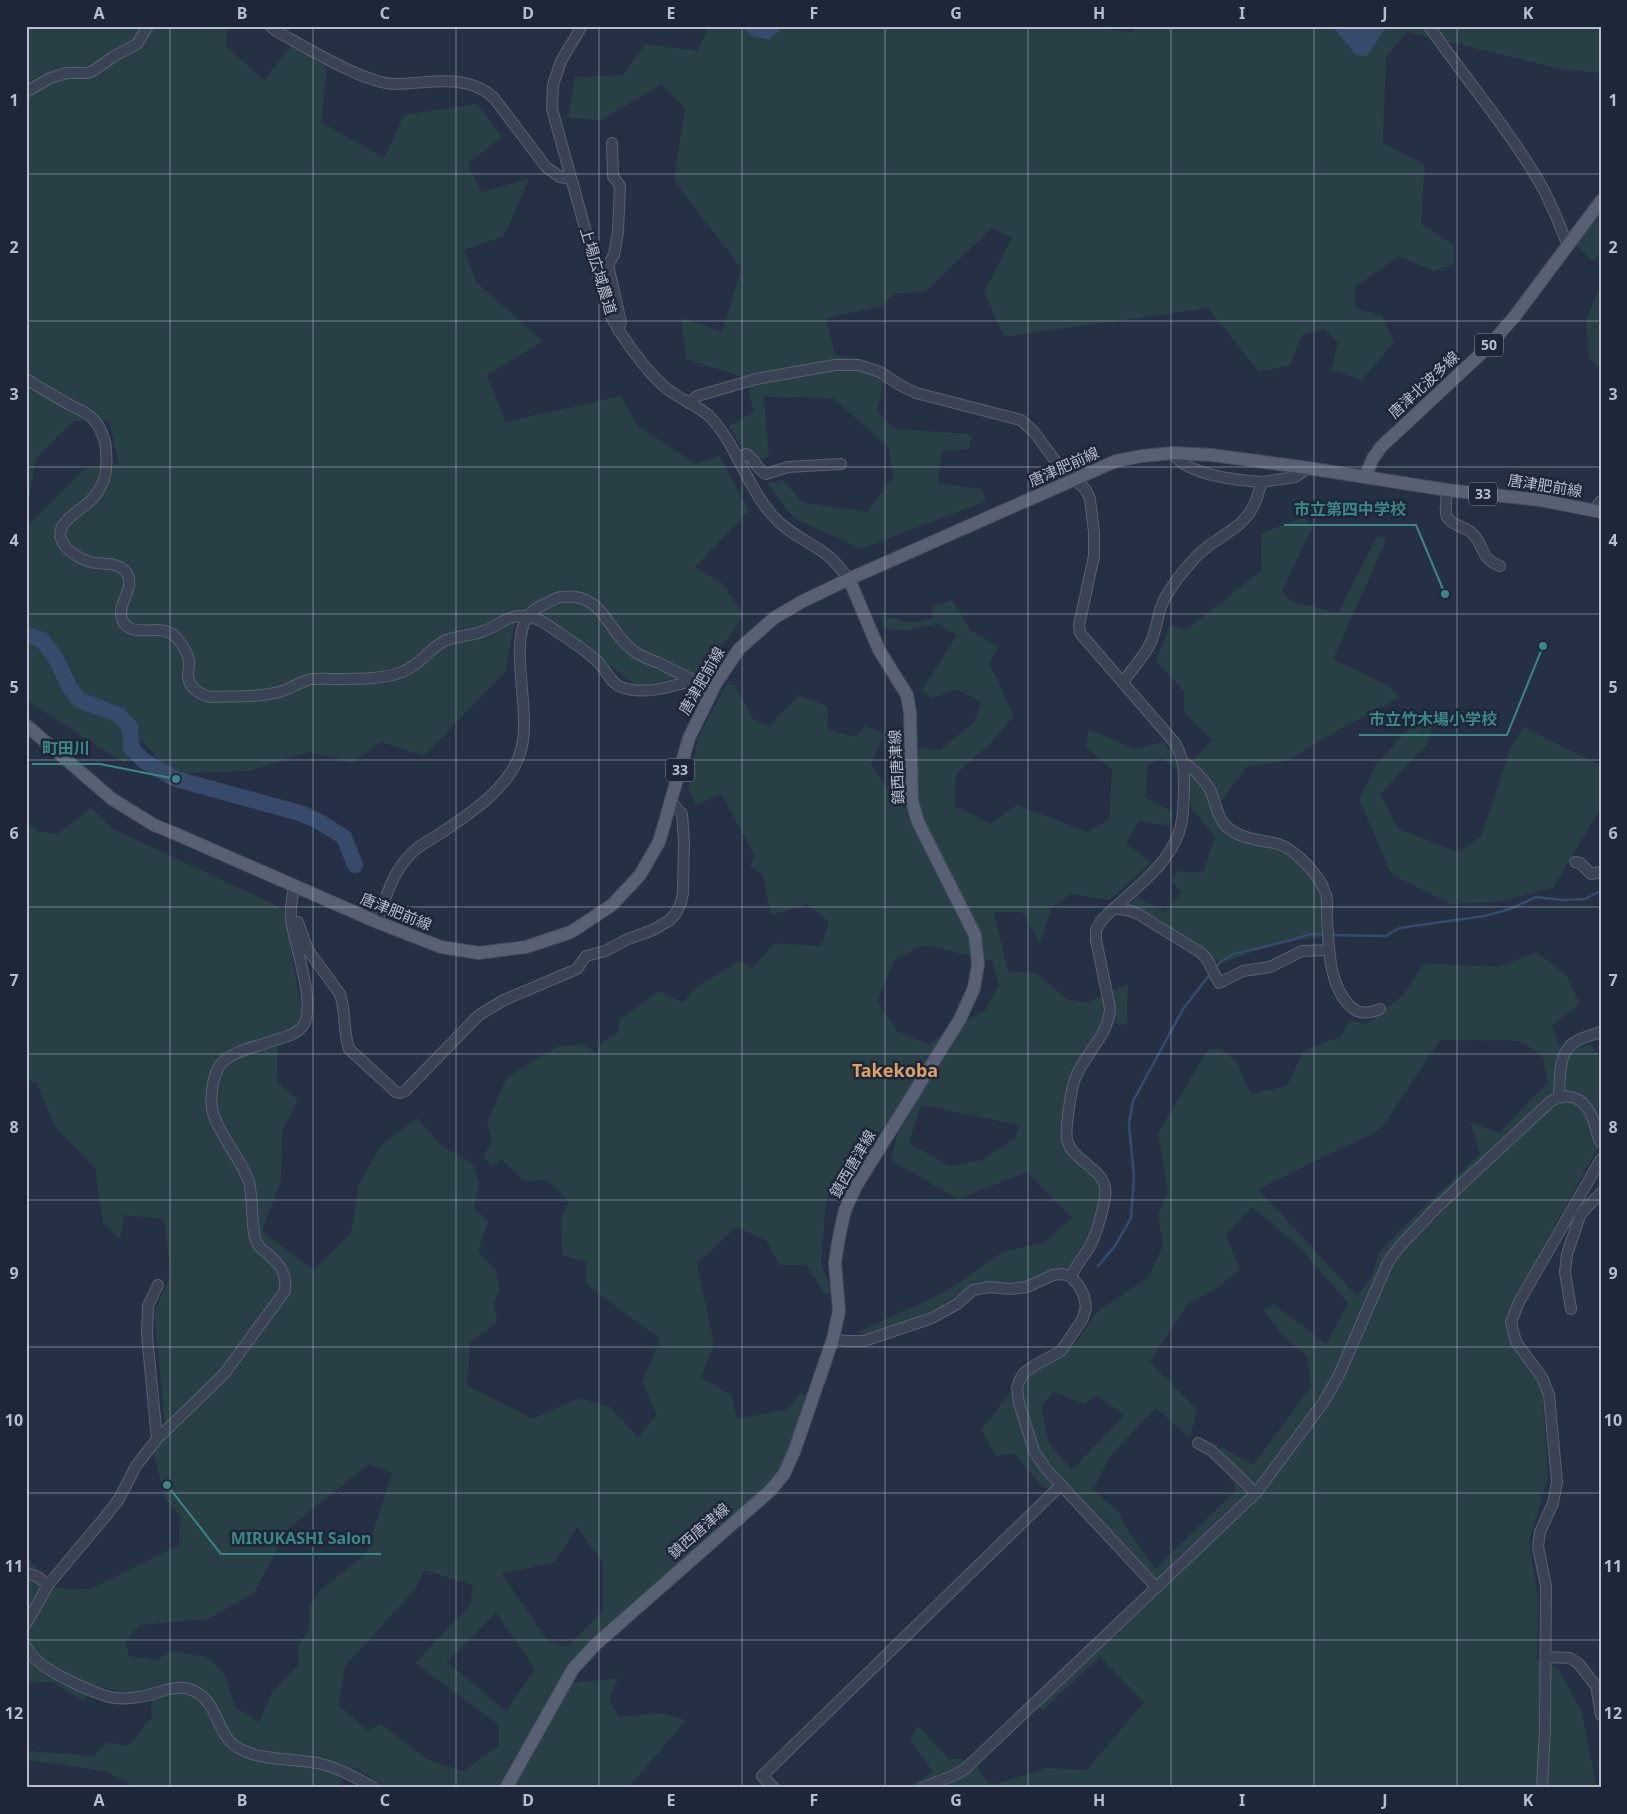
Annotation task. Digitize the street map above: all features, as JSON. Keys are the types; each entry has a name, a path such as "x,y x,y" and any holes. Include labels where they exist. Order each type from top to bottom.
{"main road":[{"name":"唐津北波多線","path":"1366,477 1373,458 1382,446 1487,348 1515,316 1601,201"},
{"name":"唐津肥前線","path":"26,725 112,799 154,825 377,922 441,947 479,953 526,947 571,932 612,905 640,875 659,842 689,738 716,683 739,649 774,618 803,601 850,579 1116,461 1173,453 1212,455 1447,490 1598,508"},
{"name":"鎮西唐津線","path":"506,1788 573,1669 595,1645 770,1490 784,1474 794,1452 833,1339 839,1311 835,1263 845,1210 856,1186 960,1019 974,988 978,964 975,934 918,822 912,801 910,713 907,695 879,650 850,579"}],"street":[{"path":"26,92 50,78 67,72 87,73 93,71 137,44 148,26"},
{"path":"270,26 350,70 379,82 394,84 436,80 469,84 484,89 494,98 546,167 560,177 571,179"},
{"name":"上場広域農道","path":"582,26 562,61 553,86 552,109 608,311 618,330 658,380 670,392 710,417 724,435 758,497 773,517 787,530 821,550 850,579"},
{"path":"1429,26 1458,68 1493,113 1542,186 1568,245"},
{"path":"612,143 613,176 620,186 618,232 614,255 608,265 621,322 618,330"},
{"path":"690,403 696,396 756,379 835,364 859,365 880,372 916,393 1021,420 1034,432 1057,463 1086,490 1090,499 1094,532 1094,556 1079,625 1080,633 1175,743 1184,763 1183,810 1181,824 1172,849 1163,861 1101,921 1096,930 1096,940 1110,1008 1110,1018 1106,1028 1077,1074 1072,1088 1066,1138 1070,1150 1100,1176 1106,1186 1106,1196 1092,1241 1071,1277"},
{"path":"26,379 95,420 106,448 107,465 101,487 91,500 64,524 60,531 65,547 90,562 112,564 126,572 129,581 128,590 120,610 124,623 136,630 161,629 174,635 184,647 189,660 188,676 190,685 202,695 210,697 264,695 283,691 301,681 385,677 403,672 417,664 442,642 482,632 515,615 538,619 583,649 600,664 611,680 620,687 634,690 661,690 695,680"},
{"path":"1173,453 1182,464 1209,474 1240,480 1262,482 1295,477 1308,468"},
{"path":"737,458 746,454 751,456 760,471 766,474 788,467 841,464"},
{"path":"1124,684 1126,678 1150,645 1161,607 1181,575 1206,546 1244,520 1254,507 1262,482"},
{"path":"1447,490 1446,515 1449,520 1474,535 1490,562 1500,566"},
{"path":"377,922 402,864 413,852 464,817 498,788 513,769 521,750 526,718 519,648 523,628 528,616 537,607 559,597 576,597 590,602 601,611 622,641 636,652 695,680 716,683"},
{"path":"1184,763 1189,765 1210,790 1217,812 1232,831 1242,837 1280,844 1290,849 1316,875 1326,896 1332,970 1341,996 1351,1008 1362,1013 1371,1013 1380,1009"},
{"path":"292,901 308,950 340,994 343,1002 346,1041 349,1049 396,1092 400,1093 405,1091 479,1015 504,1000 576,969 586,956 605,951 628,939 653,930 670,920 681,903 683,893 684,842 682,814 670,802"},
{"path":"1575,862 1580,863 1591,874 1601,872"},
{"path":"26,1624 48,1585 119,1499 136,1466 157,1439 224,1374 285,1291 286,1279 278,1263 258,1245 254,1235 253,1202 248,1182 212,1109 212,1085 218,1068 226,1059 293,1034 302,1027 306,1019 308,1009 303,974 291,920 294,886"},
{"path":"1114,908 1131,910 1200,952 1207,959 1218,983 1243,971 1270,967 1302,951 1329,946"},
{"path":"1559,1096 1563,1059 1566,1050 1573,1043 1601,1032"},
{"path":"922,1788 957,1774 966,1768 1256,1493 1323,1403 1340,1375 1388,1262 1398,1247 1436,1208 1550,1102 1559,1096 1571,1096 1586,1106 1592,1117 1601,1144"},
{"path":"1542,1788 1546,1586 1538,1548 1540,1532 1553,1503 1557,1482 1550,1395 1542,1377 1516,1342 1512,1322 1519,1302 1601,1159"},
{"path":"1571,1310 1565,1272 1567,1254 1580,1216 1601,1193"},
{"path":"833,1339 864,1341 898,1330 932,1318 957,1304 973,1290 989,1286 1012,1289 1027,1286 1053,1275 1063,1274 1071,1277 1080,1286 1084,1296 1086,1308 1082,1320 1061,1351 1035,1364 1024,1372 1017,1389 1019,1403 1034,1451 1046,1469 1156,1587"},
{"path":"157,1439 147,1335 148,1306 158,1285"},
{"path":"1198,1443 1212,1451 1256,1493"},
{"path":"774,1788 762,1776 1061,1485"},
{"path":"26,1573 38,1577 48,1585"},
{"path":"26,1646 29,1653 42,1665 94,1692 116,1698 139,1697 173,1687 192,1690 210,1703 227,1738 240,1749 262,1756 318,1764 341,1770 358,1784 374,1788"},
{"path":"1546,1657 1570,1658 1579,1664 1596,1686 1601,1715"}],"green space":[{"path":"26,26 229,26 225,45 264,80 292,44 327,68 321,122 384,158 404,115 477,104 502,137 468,163 481,192 529,179 504,236 464,250 476,282 543,341 487,375 506,422 621,396 638,426 696,464 719,456 749,511 695,567 722,583 744,615 704,673 636,686 569,632 515,622 505,672 424,756 381,742 352,763 310,752 249,771 171,774 143,741 124,763 26,700 26,527 84,469 119,464 109,421 74,421 36,458 26,519"},
{"path":"709,26 741,26 752,36 769,40 784,26 1092,26 1131,33 1138,26 1332,26 1356,55 1385,29 1385,26 1601,26 1601,73 1562,69 1407,32 1386,57 1383,143 1425,165 1421,224 1454,245 1454,264 1433,271 1399,256 1355,287 1356,309 1382,315 1394,342 1362,380 1331,370 1338,343 1324,329 1302,335 1290,365 1259,372 1208,308 1004,337 984,292 1012,238 992,228 925,292 894,294 883,306 826,318 835,355 857,358 884,380 877,411 894,429 972,434 969,449 942,451 938,483 982,489 986,501 861,549 794,518 767,483 783,480 802,502 867,512 893,478 889,448 833,398 764,397 769,457 749,460 729,426 754,412 746,378 686,359 681,318 722,331 741,268 674,180 685,108 661,85 600,120 568,118 575,77 623,75 645,44 697,51"},
{"path":"1600,216 1601,255 1592,261 1575,244"},
{"path":"1598,291 1601,293 1601,369 1589,359 1586,319"},
{"path":"1304,517 1312,528 1282,591 1291,601 1338,613 1377,536 1387,539 1333,659 1388,686 1400,697 1335,732 1289,760 1247,767 1212,813 1230,836 1282,850 1312,873 1321,902 1321,937 1276,943 1221,964 1202,948 1129,905 1137,897 1165,912 1182,892 1171,881 1178,871 1203,873 1215,837 1191,808 1187,777 1162,758 1148,765 1145,797 1173,812 1169,826 1139,821 1126,844 1151,862 1110,900 1070,894 1051,909 1040,944 1022,912 994,912 1008,971 1037,973 1066,999 1086,1003 1128,984 1127,1025 1103,1021 1067,1081 1062,1142 1072,1160 1093,1173 1102,1191 1088,1242 1070,1269 1052,1270 1027,1283 979,1281 936,1309 866,1338 858,1332 947,1291 1004,1251 1043,1243 1072,1218 1027,1172 958,1199 891,1160 898,1132 885,1125 826,1200 821,1263 832,1292 826,1295 806,1265 779,1265 766,1240 736,1227 697,1264 714,1343 701,1378 732,1395 737,1419 788,1409 800,1393 809,1396 784,1465 763,1491 584,1647 573,1683 618,1678 609,1700 619,1717 661,1713 686,1720 628,1788 386,1788 355,1767 340,1774 340,1788 137,1788 105,1771 26,1760 26,1751 94,1756 106,1742 128,1746 152,1717 151,1698 96,1686 83,1701 52,1682 26,1683 26,1555 53,1588 91,1589 179,1545 180,1516 165,1498 153,1452 166,1436 154,1312 171,1274 164,1219 124,1215 120,1239 103,1223 95,1168 56,1128 37,1084 26,1079 26,821 37,831 57,834 91,808 113,829 284,909 302,1014 293,1029 278,1036 277,1082 298,1100 282,1131 281,1180 262,1231 313,1270 351,1233 359,1184 380,1146 417,1118 439,1143 473,1164 479,1183 474,1208 488,1221 478,1252 496,1270 500,1290 494,1302 497,1322 470,1342 467,1386 533,1419 579,1398 610,1407 638,1437 657,1415 642,1382 660,1339 586,1284 586,1262 562,1255 561,1217 569,1201 546,1179 526,1182 501,1159 492,1167 483,1157 492,1141 487,1122 507,1077 557,1047 584,1044 597,1053 602,1042 617,1034 620,1019 659,991 683,1003 695,988 740,961 752,968 775,943 821,946 829,922 807,904 771,915 763,875 750,867 755,856 721,794 696,805 688,790 698,738 727,683 736,686 753,719 769,726 799,695 827,706 828,729 855,737 865,726 884,733 871,765 894,799 912,795 916,748 940,750 974,722 981,702 958,690 931,698 922,690 957,635 938,624 904,631 883,628 882,616 914,623 934,617 931,607 953,600 970,630 998,647 990,664 1014,716 989,745 956,774 955,806 990,824 1017,805 1087,832 1109,820 1112,770 1086,747 1089,729 1134,749 1163,742 1187,766 1212,740 1184,712 1184,691 1156,661 1170,625 1186,630 1262,570 1262,533","holes":["924,945 992,961 999,985 985,1010 928,1044 898,1032 877,1001 895,959","921,1105 1019,1125 1015,1138 982,1160 949,1166 909,1143","369,1464 392,1473 366,1554 319,1591 309,1607 309,1630 297,1648 299,1664 272,1692 259,1722 235,1707 225,1674 207,1657 172,1651 156,1660 129,1656 125,1641 140,1625 208,1619 254,1593 289,1528","577,1527 603,1563 603,1611 566,1647 547,1640 502,1574 555,1562","424,1570 473,1585 470,1605 415,1663 498,1724 499,1746 463,1771 428,1760 381,1724 368,1731 339,1705 345,1666 416,1588","496,1613 535,1669 506,1711 447,1662"]},
{"path":"1437,710 1426,746 1380,794 1398,829 1458,852 1481,837 1511,746 1524,727 1599,765 1601,763 1601,808 1553,888 1497,902 1450,904 1391,874 1359,799 1377,763 1420,717"},
{"path":"1536,952 1567,976 1580,1004 1552,1025 1562,1053 1591,1044 1601,1059 1601,1097 1598,1104 1601,1112 1601,1142 1510,1306 1510,1338 1542,1386 1548,1477 1529,1541 1538,1598 1537,1659 1558,1668 1581,1710 1597,1788 906,1788 933,1772 910,1740 918,1726 949,1759 965,1760 975,1765 990,1786 1046,1768 1087,1770 1144,1702 1100,1657 1043,1710 1037,1708 1157,1590 1071,1494 1042,1487 1014,1453 996,1456 981,1430 1031,1366 1075,1344 1098,1311 1149,1277 1163,1245 1158,1216 1168,1192 1158,1133 1208,1049 1220,1049 1236,1061 1251,1094 1287,1086 1304,1050 1340,1037 1349,1021 1367,1024 1403,995 1424,963 1499,967","holes":["1440,1040 1520,1041 1542,1055 1548,1082 1499,1133 1470,1122 1480,1154 1398,1232 1379,1253 1372,1276 1357,1296 1258,1189 1381,1129","1252,1207 1297,1245 1348,1303 1326,1344 1274,1305 1263,1309 1284,1337 1307,1356 1311,1387 1253,1465 1222,1447 1216,1453 1236,1490 1155,1569 1122,1521 1119,1512 1093,1490 1110,1456 1156,1408 1190,1438 1197,1410 1150,1362 1188,1304 1215,1289 1240,1270 1226,1235","1053,1392 1084,1404 1097,1395 1124,1415 1072,1470 1049,1443 1041,1407"]}],"water":[{"path":"741,26 784,26 769,40 752,36"},
{"path":"1332,26 1385,26 1385,29 1367,56 1356,55"}],"waterway":[{"path":"26,634 42,640 55,657 70,688 79,700 119,715 130,727 131,748 144,761 176,779 300,813 318,821 344,837 355,865"},
{"path":"1331,935 1386,936 1399,928 1484,916 1510,909 1536,897 1562,900 1585,899 1601,891"},
{"path":"1216,968 1220,962 1234,954 1310,934 1325,934"},
{"path":"1098,1266 1115,1246 1131,1218 1134,1177 1129,1124 1133,1101 1183,1009 1210,974"}],"place":[{"name":"市立第四中学校","path":"1445,594"},
{"name":"市立竹木場小学校","path":"1543,646"},
{"name":"町田川","path":"176,779"},
{"name":"MIRUKASHI Salon","path":"167,1485"}],"district":[{"name":"Takekoba","path":"895,1071"}]}
